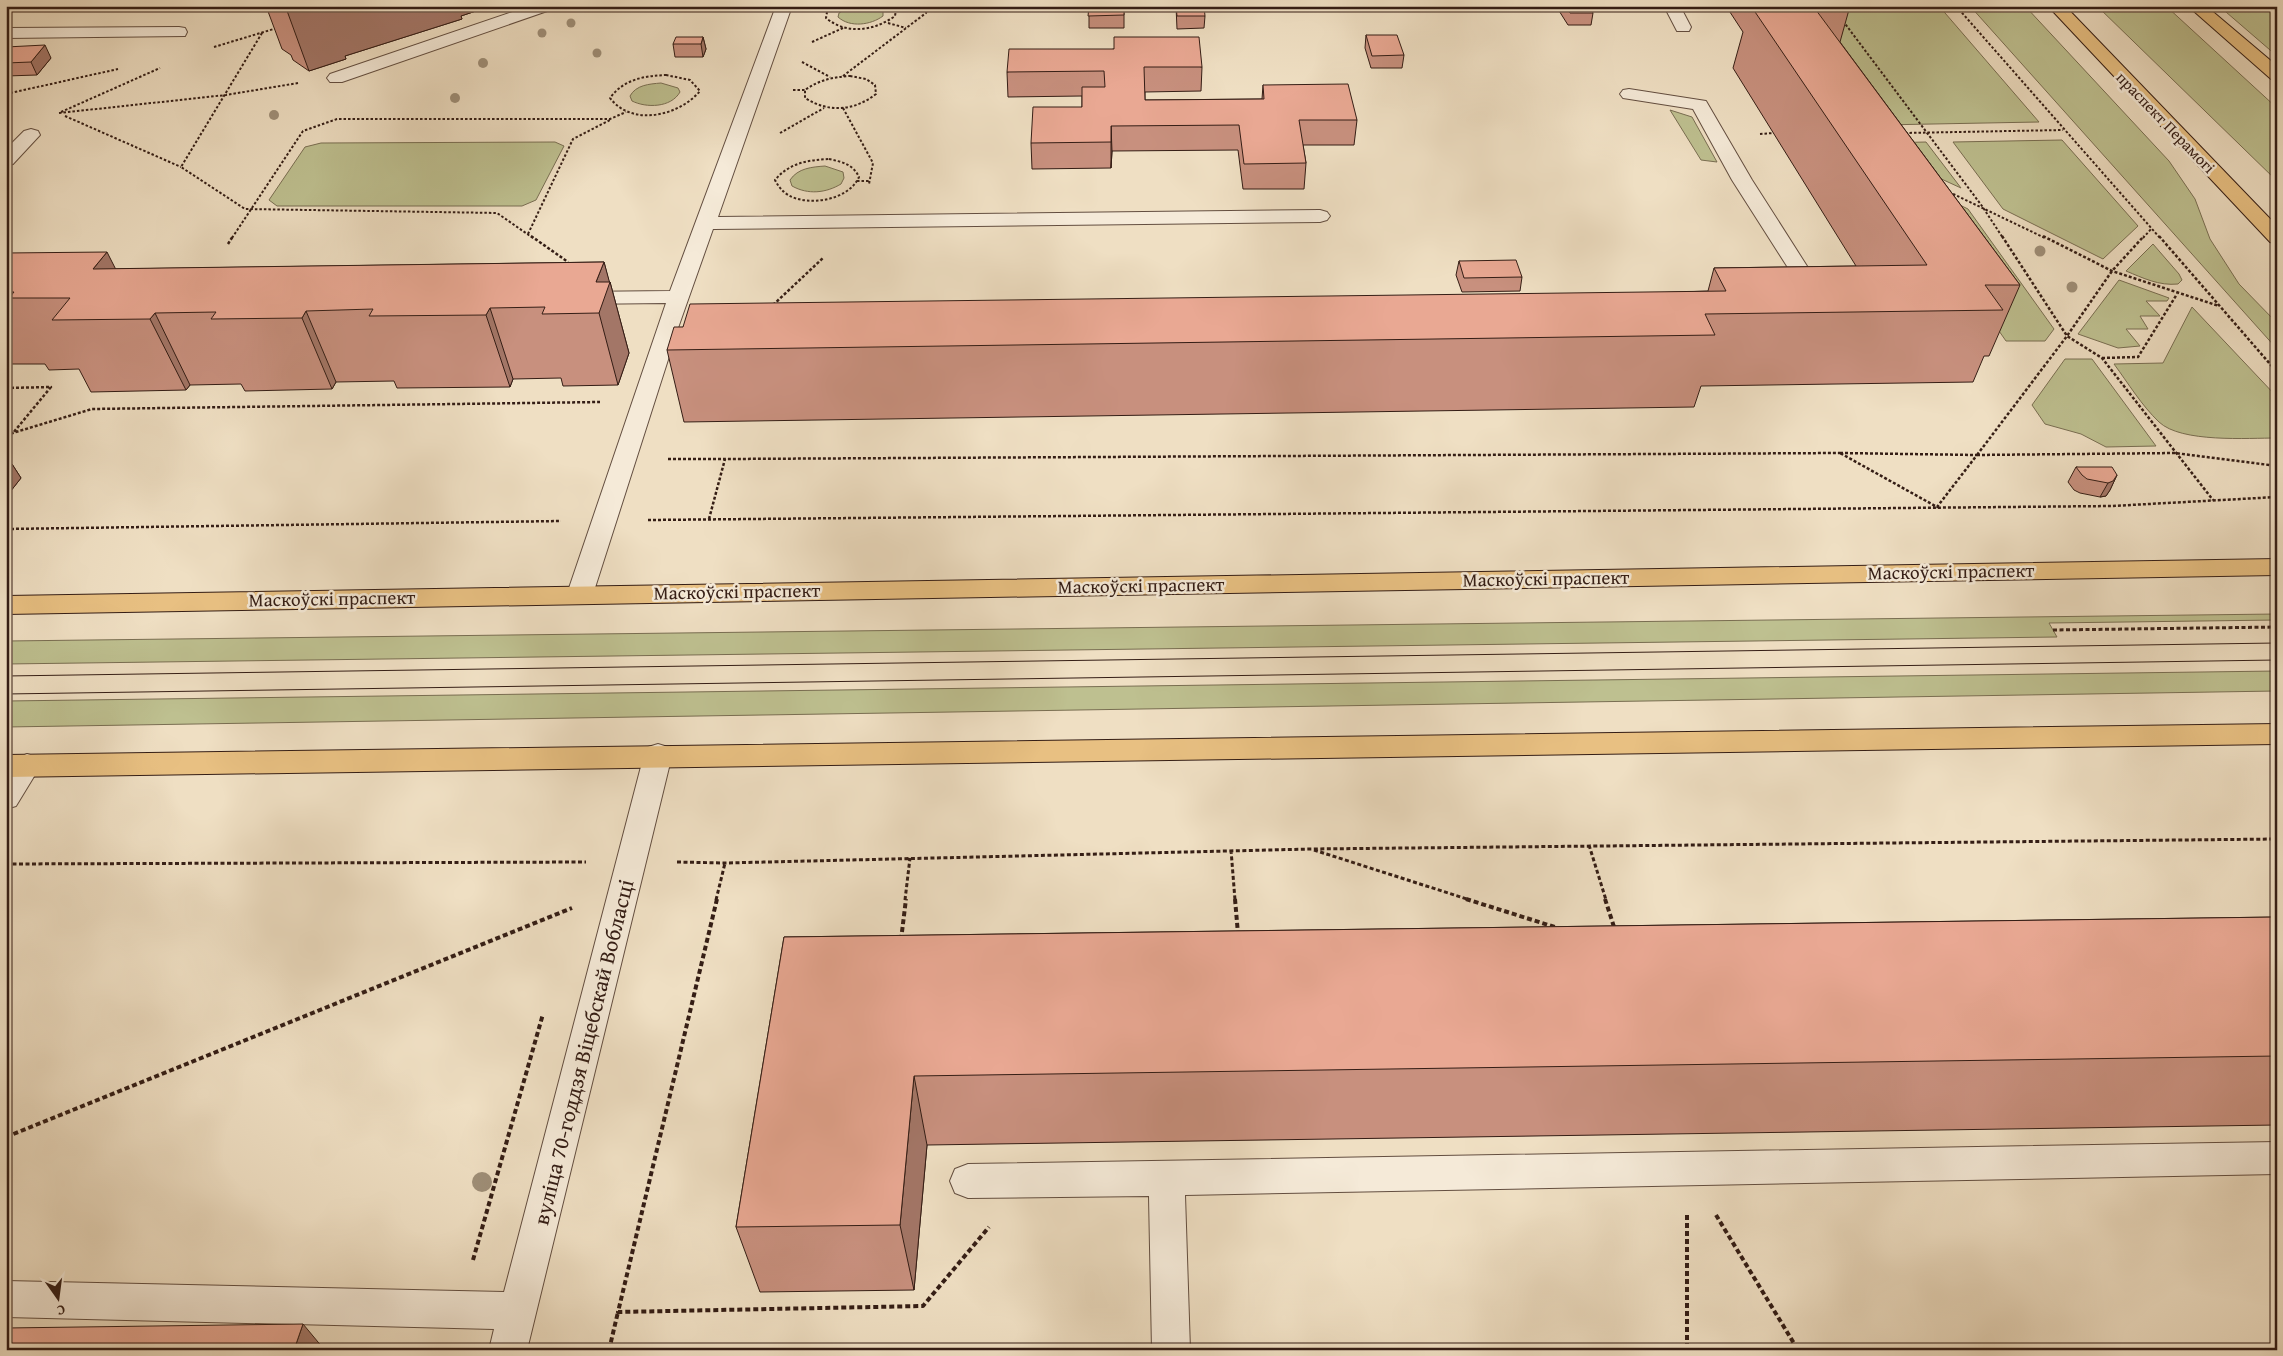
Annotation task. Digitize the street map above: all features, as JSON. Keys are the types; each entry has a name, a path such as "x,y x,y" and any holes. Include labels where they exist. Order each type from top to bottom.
{"main road":[{"name":"праспект Перамогі","path":"2056,6 2277,238"},
{"path":"2196,6 2277,75"},
{"path":"2208,568 2277,552"},
{"name":"Маскоўскі праспект","path":"6,605 2277,567"},
{"path":"16,765 2277,734"}],"street":[{"path":"336,78 547,6"},
{"path":"580,594 678,297 784,6"},
{"path":"1672,6 1683,26"},
{"path":"6,33 179,32"},
{"path":"1629,94 1700,105 1742,180 1802,274 1804,296 1777,304"},
{"path":"6,160 31,134"},
{"path":"705,223 1320,216"},
{"path":"553,298 678,297"},
{"path":"665,335 723,334"},
{"name":"вуліца 70-годдзя Віцебскай Вобласці","path":"508,1350 658,755"},
{"path":"6,798 16,765"},
{"path":"968,1181 2277,1158"},
{"path":"1167,1179 1170,1350"},
{"path":"6,1299 517,1311"}],"path":[{"path":"834,6 827,12 826,18 832,24 844,28 867,28 887,23 895,16 896,10 891,6"},
{"path":"842,76 926,13 928,6"},
{"path":"1956,6 2277,372"},
{"path":"1838,14 1982,206 2067,336 2102,358 2214,501"},
{"path":"887,23 906,28"},
{"path":"811,43 844,28"},
{"path":"181,167 262,33"},
{"path":"58,113 165,66"},
{"path":"528,234 573,139 626,112 644,115 664,113 682,108 695,100 700,91 696,83 684,77 656,76 629,81 616,89 610,98 614,106 626,112"},
{"path":"842,76 866,79 875,85 876,94 867,102 851,107 815,105 806,98 805,90 815,82 842,76"},
{"path":"58,113 226,95 336,78"},
{"path":"776,135 825,107"},
{"path":"58,113 181,167 245,209 497,213 620,298"},
{"path":"228,244 253,209 303,130 337,118 610,120"},
{"path":"1901,133 2064,130"},
{"path":"829,159 845,162 856,169 859,177 857,181 854,186 842,194 824,199 805,200 789,196 778,189 775,180 781,172 794,164 811,160 829,159"},
{"path":"857,181 870,181"},
{"path":"1948,191 2112,271 2177,294 2220,306"},
{"path":"1937,507 2067,336 2112,271 2152,228"},
{"path":"2102,358 2138,358 2177,294"},
{"path":"6,388 51,387 12,435"},
{"path":"6,435 12,435 92,410 643,402"},
{"path":"668,450 666,459 2175,453 2277,466"},
{"path":"1840,453 1937,507"},
{"path":"709,520 725,459"},
{"path":"6,529 604,520 2112,506 2277,497"},
{"path":"648,520 651,511"},
{"path":"2053,630 2277,627"},
{"path":"6,864 631,861 725,863 1311,848 2277,839"},
{"path":"1589,845 1618,939"},
{"path":"1311,848 1564,930"},
{"path":"1231,850 1239,940"},
{"path":"901,944 910,858"},
{"path":"582,872 585,862"},
{"path":"609,1350 725,863"},
{"path":"569,919 575,900"},
{"path":"6,1137 572,910"},
{"path":"459,1310 545,1005"},
{"path":"1687,1168 1687,1350"},
{"path":"1687,1168 1798,1350"},
{"path":"618,1312 924,1306 1028,1181"}],"green space":[{"path":"851,6 879,8 883,11 883,16 873,22 848,23 838,17 839,13"},
{"path":"1811,6 1939,6 2039,122 1880,125"},
{"path":"1970,6 2025,6 2169,161 2195,199 2210,239 2239,284 2277,323 2277,349"},
{"path":"2097,6 2166,6 2277,108 2277,181"},
{"path":"2219,6 2274,6 2277,9 2277,56"},
{"path":"661,83 678,88 680,92 665,104 644,105 632,101 630,96 639,87"},
{"path":"1670,110 1692,117 1717,162 1701,160"},
{"path":"2062,140 2138,226 2103,259 2003,209 1953,142"},
{"path":"555,142 564,146 536,200 522,206 277,206 269,200 305,147 321,143"},
{"path":"1926,142 1961,188 1887,154 1880,143"},
{"path":"825,166 843,172 844,178 841,184 817,192 804,191 792,186 790,180 797,173 810,168"},
{"path":"1886,169 1968,209 2054,329 2045,341 2006,341"},
{"path":"2153,244 2179,274 2182,280 2178,284 2158,283 2126,271"},
{"path":"2119,280 2169,298 2167,301 2146,301 2160,316 2140,316 2148,329 2126,329 2140,346 2118,348 2078,334"},
{"path":"2192,307 2277,397 2277,438 2215,438 2169,429 2159,422 2147,409 2114,364 2163,363"},
{"path":"2065,359 2092,359 2156,446 2106,447 2081,434 2045,424 2032,405"},
{"path":"2277,614 2277,620 2049,623 2057,637 6,664 6,641"},
{"path":"2277,671 2277,691 6,727 6,701"}],"building":[{"path":"1089,6 1124,6 1124,15 1088,16"},
{"path":"1176,6 1204,6 1205,16 1177,16"},
{"path":"1566,6 1589,6 1593,13 1570,13"},
{"path":"1751,6 1813,6 2020,285 1985,285 2003,310 1705,314 1715,335 667,350 674,327 683,327 690,304 1726,291 1714,268 1927,265"},
{"path":"1366,35 1397,35 1404,55 1372,56"},
{"path":"676,37 703,37 701,44 673,44"},
{"path":"1114,37 1199,37 1202,67 1144,67 1145,100 1264,99 1263,85 1348,84 1357,120 1299,120 1306,163 1244,164 1239,125 1111,126 1111,142 1031,143 1033,107 1082,107 1082,87 1105,87 1104,71 1007,72 1009,49 1114,49"},
{"path":"45,45 31,62 6,63 6,47"},
{"path":"107,252 93,269 604,262 596,282 610,282 599,313 542,314 545,307 490,308 486,315 369,316 373,309 306,311 302,318 211,319 216,312 155,313 150,319 52,320 70,298 9,298 14,292 6,292 6,253"},
{"path":"1516,260 1522,277 1464,278 1459,261"},
{"path":"6,464 12,464 6,471"},
{"path":"2076,467 2112,467 2117,475 2113,481 2108,483 2087,479"},
{"path":"2277,917 2277,1056 914,1076 900,1225 736,1227 784,937"},
{"path":"303,1324 294,1350 6,1350 6,1328"}],"tram line":[{"path":"6,676 2277,643"},
{"path":"6,694 2277,660"}]}
